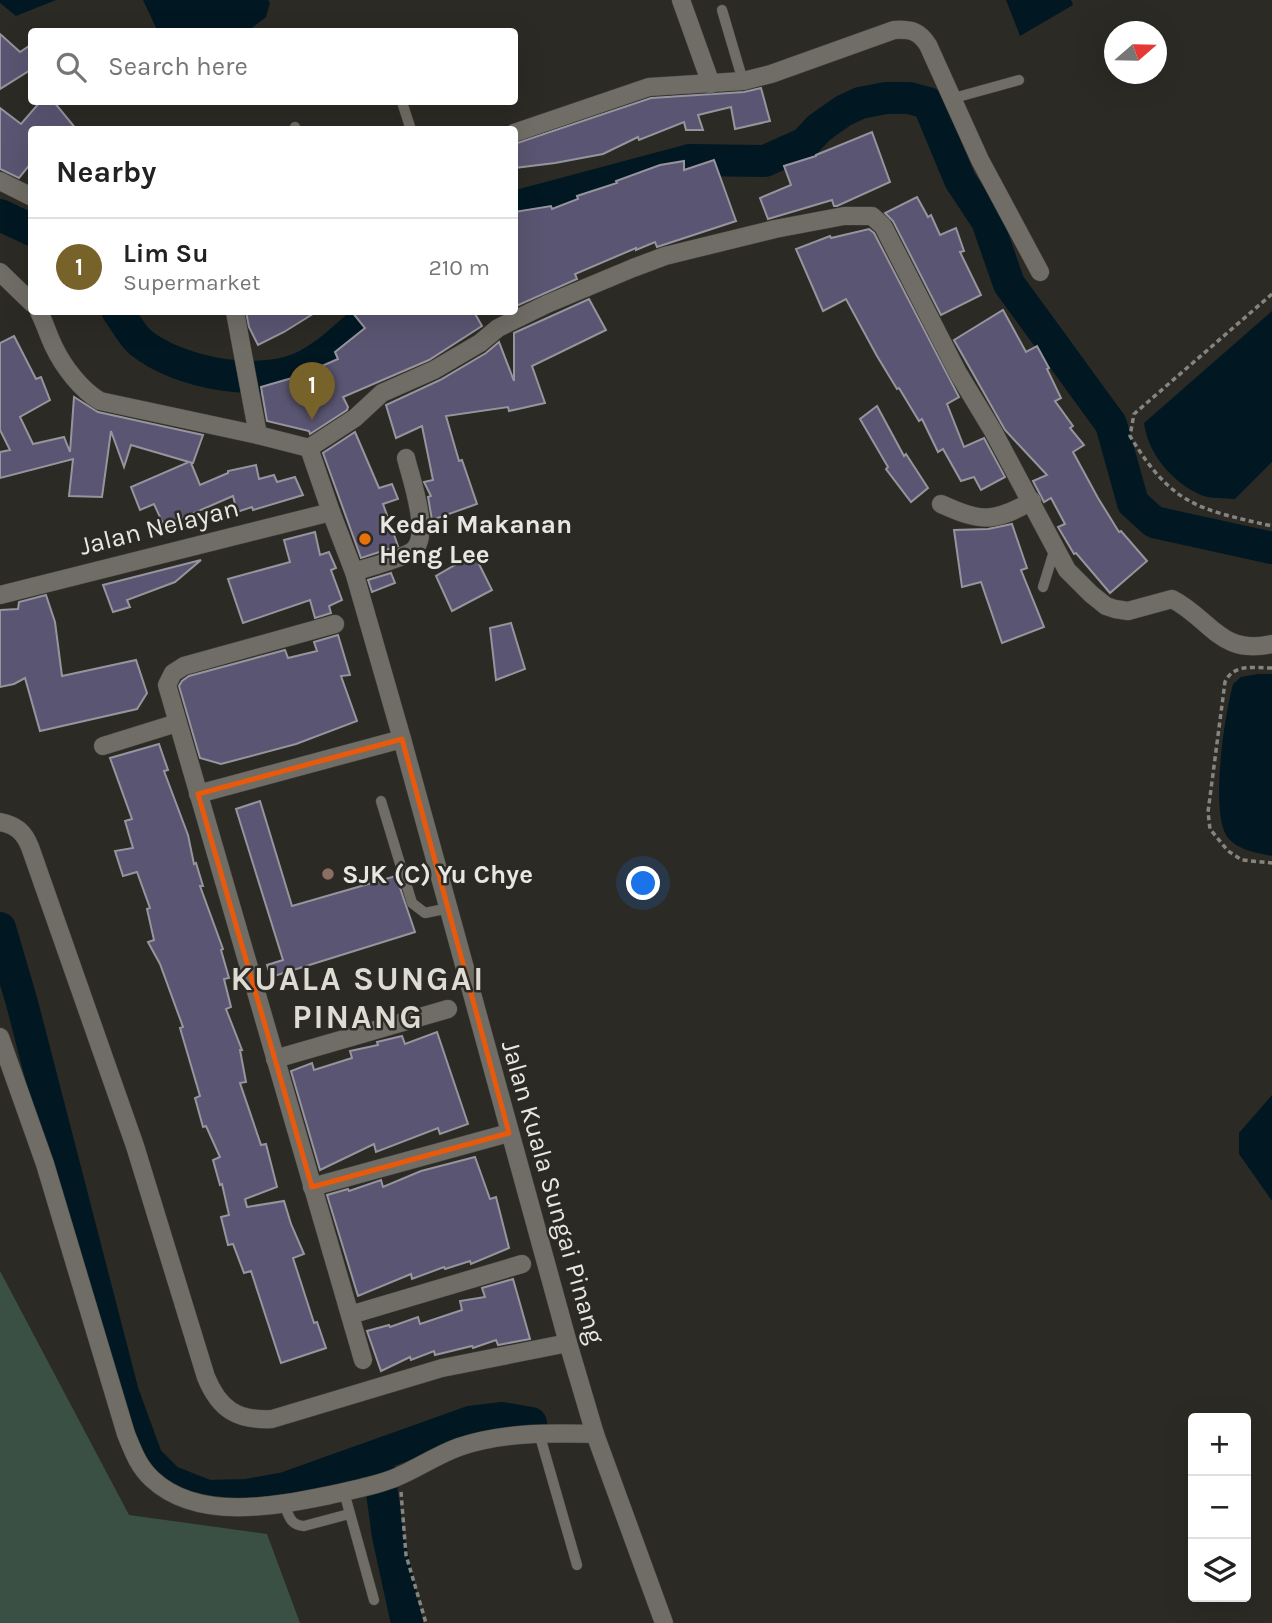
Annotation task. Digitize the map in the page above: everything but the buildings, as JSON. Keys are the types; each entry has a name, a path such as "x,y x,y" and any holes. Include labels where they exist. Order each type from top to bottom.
{"street":[{"path":"681,0 711,84"},
{"path":"518,132 649,87 743,81 771,74 894,30 909,30 920,34 924,39 954,98 980,160 1040,272"},
{"path":"0,181 28,195"},
{"path":"40,315 57,354 86,390 100,401 256,427 309,448 355,418 382,393 434,370 481,343 508,323 621,273 665,256 740,237 844,216 872,216 883,226 958,373 1032,501 1067,570 1110,608 1128,611 1172,598 1183,604 1220,637 1235,645 1250,647 1272,644"},
{"path":"0,272 28,299"},
{"path":"236,315 256,427"},
{"name":"Jalan Kuala Sungai Pinang","path":"309,448 354,572 595,1434 664,1623"},
{"path":"354,572 410,553 417,547 422,528 406,458"},
{"path":"940,504 969,516 987,519 1016,510 1032,501"},
{"name":"Jalan Nelayan","path":"0,595 331,512"},
{"path":"335,624 194,663 178,670 168,680 167,685 363,1360"},
{"path":"103,746 177,723"},
{"path":"198,794 402,740"},
{"path":"0,822 13,825 22,831 30,847 135,1146 206,1377 212,1391 231,1412 248,1418 272,1419 442,1368 568,1343"},
{"path":"275,1059 448,1009"},
{"path":"0,1037 45,1164 115,1401 140,1467 163,1488 219,1507 284,1504 392,1479 458,1447 495,1438 539,1432 595,1434"},
{"path":"312,1187 509,1133"},
{"path":"350,1315 522,1265"}],"lane":[{"path":"722,10 743,81"},
{"path":"954,98 1019,80"},
{"path":"403,105 410,126"},
{"path":"1043,587 1055,547"},
{"path":"381,801 410,899 425,913 449,908"},
{"path":"539,1432 577,1565"},
{"path":"344,1492 374,1600"},
{"path":"284,1504 290,1519 304,1526 349,1514"}],"path":[{"path":"1272,294 1134,414 1130,436 1160,480 1183,498 1212,512 1272,526"},
{"path":"1272,668 1241,668 1230,674 1226,682 1208,811 1210,829 1228,851 1241,860 1272,863"},
{"path":"392,1479 406,1555 426,1623"}],"highlighted area":[{"path":"402,739 509,1133 312,1187 198,794"}],"green space":[{"path":"0,1271 129,1515 267,1534 300,1623 0,1623"}],"water":[{"path":"0,0 56,0 16,16 0,3"},
{"path":"143,0 268,0 270,3 266,17 252,28 156,28"},
{"path":"1006,0 1071,0 1073,5 1020,36"},
{"path":"1272,311 1272,462 1235,499 1201,495 1180,483 1163,466 1151,446 1144,423"},
{"path":"1272,674 1272,856 1248,850 1232,842 1222,826 1220,808 1220,763 1233,684 1241,677"},
{"path":"1272,1095 1272,1201 1239,1154 1239,1133"}],"waterway":[{"path":"518,206 690,160 765,161 805,143 819,128 860,103 886,98 909,98 928,103 960,180 987,221 1009,284 1111,424 1133,503 1154,522 1272,548"},
{"path":"0,215 28,228"},
{"path":"120,315 137,339 157,353 198,370 245,377 289,372 307,365 334,347 371,315"},
{"path":"0,928 123,1393 147,1459 169,1481 207,1496 247,1495 285,1488 470,1422 502,1418 531,1423"},
{"path":"377,1457 388,1536 407,1623"}],"place":[{"name":"Lim Su","path":"312,420"},
{"name":"Kedai Makanan Heng Lee","path":"365,539"},
{"name":"SJK (C) Yu Chye","path":"328,874"}],"district":[{"name":"KUALA SUNGAI PINANG","path":"358,998"}]}
